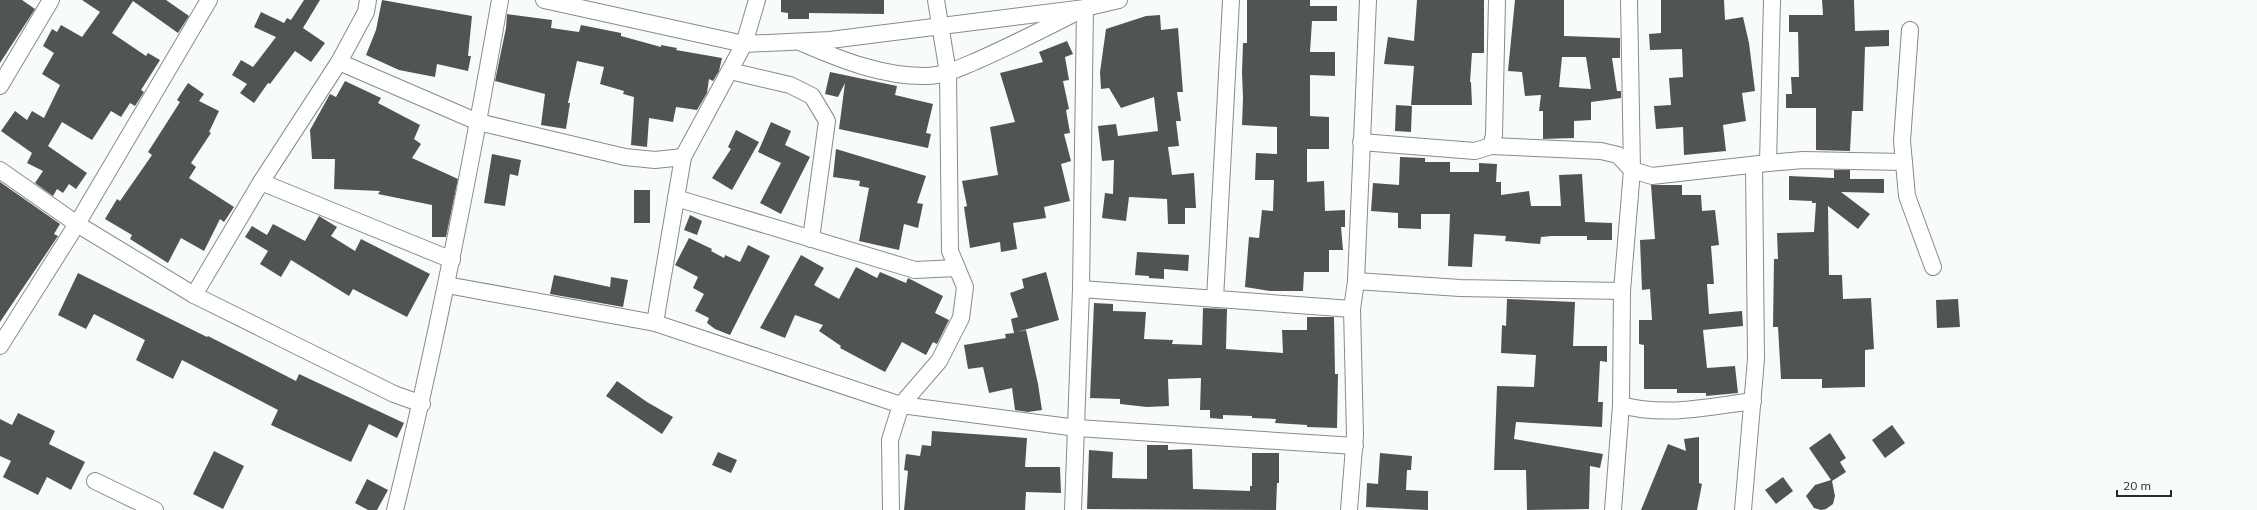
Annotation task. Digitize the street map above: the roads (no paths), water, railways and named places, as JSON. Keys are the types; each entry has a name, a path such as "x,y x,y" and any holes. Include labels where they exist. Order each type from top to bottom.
{"street":[{"path":"0,86 51,0"},
{"path":"0,346 5,326 77,224 209,0"},
{"path":"194,295 261,182 339,62 366,12 368,0"},
{"path":"395,510 422,404 447,285 500,0"},
{"path":"544,0 744,44 830,40 940,26 1119,0"},
{"path":"655,323 683,157 744,44 757,0"},
{"path":"891,510 890,440 901,405 939,361 961,318 965,287 950,251 948,72 936,0"},
{"path":"1215,299 1231,0"},
{"path":"1349,510 1355,446 1352,309 1356,281 1368,0"},
{"path":"1491,146 1494,135 1497,0"},
{"path":"1613,510 1621,405 1622,291 1632,170 1629,0"},
{"path":"1743,510 1756,358 1761,164 1772,0"},
{"path":"798,42 837,58 899,75 929,76 948,72 1015,44 1087,4"},
{"path":"1073,510 1081,289 1087,4"},
{"path":"1910,30 1902,141 1907,196 1933,267"},
{"path":"339,62 478,122 625,157 655,160 683,157"},
{"path":"730,70 790,85 812,96 827,121 812,239"},
{"path":"1361,142 1475,151 1491,146 1602,151 1618,155 1632,170 1652,176 1803,160 1904,162"},
{"path":"0,170 77,224 194,295 394,394 422,404"},
{"path":"261,182 452,260"},
{"path":"676,198 916,270 957,268"},
{"path":"1356,281 1460,288 1622,291"},
{"path":"447,285 655,323 901,405 1077,428 1355,446"},
{"path":"1081,289 1352,309"},
{"path":"1621,405 1641,411 1686,411 1753,401"},
{"path":"95,481 155,510"}]}
